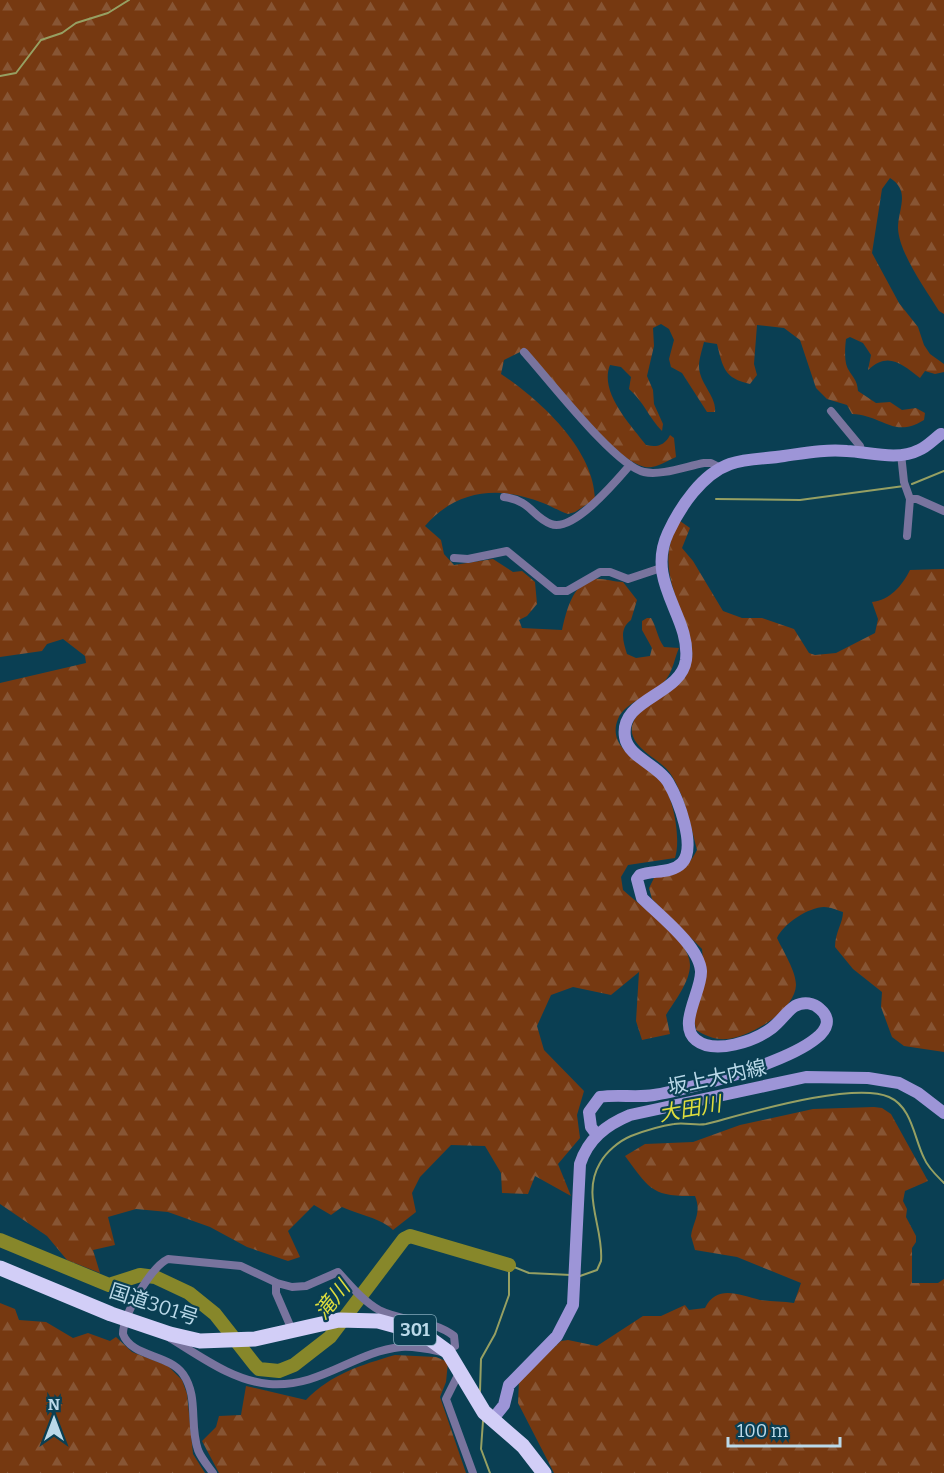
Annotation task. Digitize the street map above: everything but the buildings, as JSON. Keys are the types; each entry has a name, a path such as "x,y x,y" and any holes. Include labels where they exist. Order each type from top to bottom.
{"highway":[{"name":"301","path":"0,1260 55,1282 63,1294"},
{"name":"301","path":"0,1268 78,1300"},
{"name":"301","path":"0,1278 63,1301 78,1300"},
{"name":"国道301号","path":"78,1300 166,1333 200,1341 227,1342 255,1339 320,1323 356,1320 378,1320 412,1329 430,1336 453,1350 468,1387 488,1416 523,1446 544,1473"}],"street":[{"path":"524,352 592,430 630,465 644,472 704,463 711,463 721,468"},
{"path":"831,411 860,446 862,453"},
{"path":"597,1135 591,1127 589,1112 600,1097 669,1093 780,1060 805,1048 824,1033 826,1024 824,1012 815,1004 805,1002 796,1006 772,1028 749,1040 708,1045 701,1043 690,1034 688,1027 701,974 699,959 642,898 637,883 640,876 675,868 684,861 690,843 668,782 655,767 632,751 625,736 626,724 632,711 667,687 683,670 686,659 685,644 661,568 662,551 668,533 684,506 703,481 721,468 751,460 830,450 901,454 920,450 942,433"},
{"path":"901,454 904,482 910,499 907,536"},
{"path":"504,497 520,500 550,524 560,525 598,502 630,465"},
{"path":"910,499 917,499 944,511"},
{"path":"454,558 468,559 507,551 560,592 567,591 600,572 610,572 628,579 661,568"},
{"name":"坂上大内線","path":"488,1416 504,1405 512,1380 539,1356 561,1330 573,1305 578,1172 585,1149 611,1124 630,1115 806,1077 868,1078 899,1083 918,1093 944,1113"},
{"path":"166,1333 169,1338 219,1367 242,1378 268,1384 310,1380 372,1354 400,1347 453,1350 454,1336 445,1329 381,1311 365,1300 338,1272 306,1286 292,1287 276,1283 241,1266 168,1259 153,1269 127,1318 123,1334 127,1342 172,1363 182,1373 194,1400 192,1417 198,1451 213,1473"},
{"path":"276,1283 276,1293 292,1330"},
{"path":"460,1371 446,1398 473,1473"}],"green space":[{"path":"0,0 944,0 944,314 939,311 903,249 898,228 902,195 896,183 890,178 882,189 872,253 899,303 918,327 924,345 930,354 944,364 944,372 935,374 925,371 920,378 901,364 888,360 875,364 868,370 871,355 863,343 850,337 846,339 845,346 847,366 856,381 858,391 876,403 890,402 902,410 916,408 925,413 924,420 913,425 896,427 863,415 852,414 847,405 827,399 816,388 800,340 784,328 757,325 754,364 757,375 750,384 735,379 726,371 717,344 704,342 700,372 715,406 715,412 707,412 682,373 671,367 669,359 674,340 669,329 661,324 653,328 654,346 647,376 653,390 654,404 663,424 662,431 629,389 631,377 621,367 610,365 608,375 612,397 646,445 660,445 670,435 674,438 676,457 657,466 645,467 631,461 599,434 526,349 504,360 501,374 548,412 575,444 592,480 595,499 568,514 527,497 495,493 479,494 450,505 425,526 441,540 444,554 454,565 493,559 513,572 522,571 535,582 537,604 527,616 519,620 522,628 562,630 571,600 580,586 594,579 623,582 637,600 631,620 623,631 627,654 636,658 650,656 652,648 642,630 642,621 647,618 651,618 664,647 679,648 667,678 656,689 622,712 616,730 617,739 623,748 662,783 670,799 677,830 675,858 628,865 621,877 623,890 674,934 688,955 689,971 681,992 666,1015 670,1034 642,1040 636,1021 639,972 611,995 573,987 551,995 537,1026 544,1050 584,1091 577,1115 580,1138 558,1164 571,1196 535,1176 528,1194 502,1193 501,1173 485,1146 451,1145 420,1177 412,1193 416,1212 393,1230 376,1220 342,1207 331,1215 314,1205 288,1231 300,1257 288,1261 247,1247 210,1227 168,1212 136,1209 108,1217 115,1245 93,1250 100,1273 67,1260 47,1236 0,1204 0,683 86,663 85,656 63,639 47,644 42,651 0,657"},
{"path":"680,521 690,528 682,548 693,561 723,611 742,618 762,618 794,629 809,653 815,655 836,653 875,633 878,619 872,602 895,591 910,570 944,569 944,1052 904,1046 892,1037 881,1007 882,992 853,969 835,947 843,912 826,907 811,910 797,917 777,938 792,967 796,985 794,995 780,1013 759,1028 737,1037 715,1038 696,1030 694,1018 705,979 702,949 652,899 649,888 654,878 675,873 684,867 697,850 677,784 668,770 634,740 632,733 633,723 639,713 680,678 688,668 692,657 690,637 672,586 668,561 669,548"},
{"path":"882,1108 891,1114 928,1181 905,1191 903,1201 907,1209 906,1217 916,1236 916,1242 912,1248 912,1283 938,1283 944,1279 944,1473 554,1473 518,1403 519,1380 561,1341 568,1340 597,1346 643,1316 661,1316 685,1305 689,1310 705,1308 716,1296 722,1294 737,1294 764,1301 794,1303 801,1283 737,1257 695,1250 691,1236 698,1207 695,1196 669,1195 652,1188 625,1156 645,1144 693,1142 740,1125 813,1109"},
{"path":"0,1303 15,1309 19,1320 46,1322 73,1338 88,1333 110,1341 116,1337 132,1352 168,1366 182,1380 187,1394 193,1454 205,1473 0,1473"},
{"path":"395,1355 436,1357 448,1362 446,1382 440,1397 466,1473 219,1473 202,1441 216,1427 219,1416 241,1415 246,1386 306,1400 336,1377"}],"waterway":[{"path":"0,76 16,73 41,40 62,33 76,23 108,13 129,0"},
{"path":"912,484 944,471"},
{"path":"716,499 800,500 904,486"},
{"name":"大田川","path":"580,1276 597,1270 601,1261 593,1199 595,1175 600,1163 609,1151 622,1141 658,1127 706,1124 799,1101 851,1093 872,1093 889,1097 903,1108 908,1115 926,1162 944,1183"},
{"name":"滝川","path":"0,1240 109,1285 140,1275 155,1277 189,1293 215,1314 259,1369 279,1371 294,1365 330,1337 404,1239 410,1236 509,1265"},
{"name":"滝川","path":"480,1391 481,1359 495,1334 509,1295 509,1265 529,1273 571,1275"},
{"name":"滝川","path":"483,1421 481,1449 490,1473"}]}
